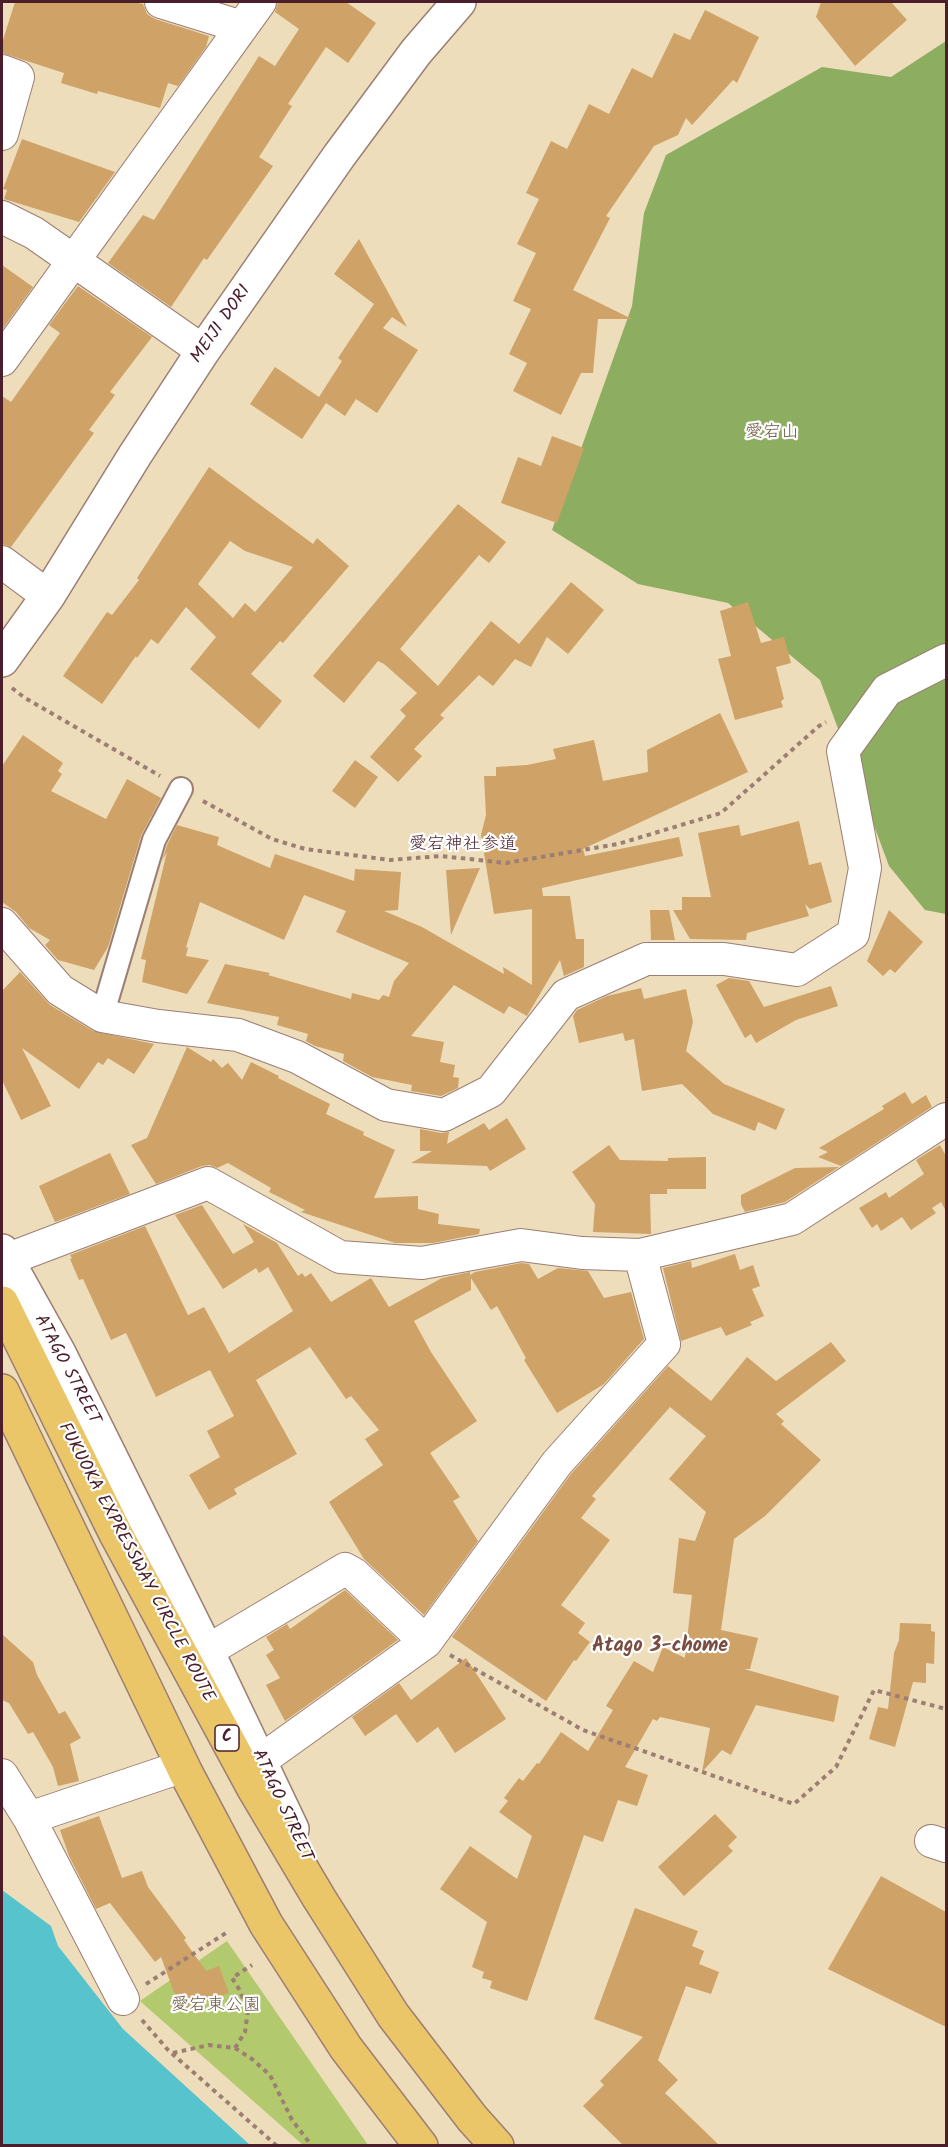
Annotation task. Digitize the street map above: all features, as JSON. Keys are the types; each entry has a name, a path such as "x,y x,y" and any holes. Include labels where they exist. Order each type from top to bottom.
{"highway":[{"name":"FUKUOKA EXPRESSWAY CIRCLE ROUTE","path":"2,1303 116,1534 253,1787 318,1898 393,2015 472,2118 498,2145"},
{"path":"2,1391 186,1773 266,1924 346,2048 421,2145"}],"street":[{"path":"161,2 242,27"},
{"path":"2,360 260,2"},
{"name":"MEIJI DORI","path":"5,673 48,596 135,455 203,351 346,147 416,52 459,2"},
{"path":"2,71 18,77 2,134"},
{"path":"2,217 34,233 203,351"},
{"path":"2,562 48,596"},
{"path":"2,924 60,990 102,1016 158,1026 238,1035 297,1057 386,1105 444,1115 490,1091 566,995 646,960 724,959 797,970 853,934 865,868 843,751 887,690 946,660"},
{"path":"102,1016 154,840 181,789"},
{"path":"4,1255 208,1183 340,1257 422,1263 521,1245 582,1253 640,1255 792,1219 946,1119"},
{"name":"ATAGO STREET","path":"4,1255 59,1353 207,1651 311,1871 378,1984 453,2090 498,2145"},
{"path":"260,1761 426,1642 557,1463 664,1344 640,1255"},
{"path":"2,1422 69,1553 169,1771 320,2022 416,2145"},
{"path":"207,1651 345,1569 354,1574 426,1642"},
{"path":"29,1818 169,1771"},
{"path":"2,1775 29,1818 123,1999"}],"path":[{"name":"愛宕神社参道","path":"5,673 25,698 181,789 273,839 305,849 390,860 441,856 506,863 618,844 721,813 819,726 828,721"},
{"path":"426,1642 583,1730 794,1804 836,1767 874,1690 946,1709"},
{"path":"230,1931 123,1999 173,2054 277,2145"},
{"path":"235,2048 245,2032 248,2010 232,1978 252,1965"},
{"path":"173,2054 209,2045 235,2048 252,2059 270,2075 292,2120 312,2145"}],"green space":[{"name":"愛宕山","path":"946,41 946,914 925,910 889,866 820,680 728,603 638,584 552,530 632,306 644,213 666,155 822,67 891,77"},
{"name":"愛宕東公園","path":"227,1941 368,2145 303,2145 140,2001"}],"water":[{"path":"2,1890 51,1926 58,1946 123,2029 250,2145 2,2145"}],"building":[{"path":"15,2 134,2 143,4 147,14 155,19 209,36 206,47 178,86 168,83 160,108 98,91 97,94 61,83 64,73 2,53 2,43"},
{"path":"278,2 346,2 376,23 348,63 326,47 288,104 292,106 259,157 273,166 207,260 204,258 171,307 108,263 143,215 154,220 259,56 275,66 299,29 275,12"},
{"path":"821,2 891,2 907,20 855,66 816,17"},
{"path":"705,10 759,37 737,83 733,80 692,125 686,118 678,135 654,146 606,216 610,218 573,290 632,319 598,319 593,373 581,373 561,415 513,391 527,363 509,354 531,309 513,301 536,253 517,244 539,199 526,193 551,141 567,149 589,104 609,114 632,68 652,78 674,33 690,40"},
{"path":"22,139 115,172 79,222 4,199 7,190 3,189"},
{"path":"359,239 407,327 392,317 383,328 418,350 377,413 356,399 345,416 326,403 302,439 250,404 275,367 319,397 342,361 338,358 374,304 334,274"},
{"path":"2,265 33,287 2,330"},
{"path":"78,286 152,337 110,392 115,395 89,430 94,433 11,547 2,544 2,396 11,402 60,333 49,325"},
{"path":"552,436 584,448 557,523 501,503 518,457 541,466"},
{"path":"209,467 313,544 317,538 349,566 283,643 280,641 251,674 282,701 259,729 190,669 216,637 186,607 158,644 151,639 137,658 136,656 102,704 63,676 107,612 112,615 139,580 137,578","holes":["230,541 245,551 293,567 255,612 245,603 233,618 198,584"]},
{"path":"458,504 506,542 489,563 479,555 400,649 438,686 491,621 519,644 571,582 604,610 568,654 547,637 531,667 515,659 493,686 479,675 440,715 444,718 414,749 422,756 398,782 370,757 406,716 400,710 417,693 378,661 344,703 313,676"},
{"path":"748,602 761,643 784,637 791,663 776,667 784,699 781,701 783,707 735,720 718,659 731,656 720,611"},
{"path":"720,713 748,772 583,849 585,856 679,837 683,856 542,888 543,896 570,896 576,939 584,939 584,967 564,976 560,960 527,1016 509,1006 504,1014 454,985 411,1036 444,1042 440,1062 455,1065 453,1077 459,1078 458,1088 441,1096 411,1091 412,1085 372,1077 343,1061 344,1054 315,1046 306,1041 308,1034 277,1025 279,1017 207,1003 225,964 270,973 268,975 351,999 352,993 379,1000 383,995 389,997 394,981 409,963 336,932 346,911 304,895 284,940 200,902 186,947 188,948 186,956 209,960 187,994 142,982 146,960 141,959 167,852 162,861 177,825 219,837 217,845 270,868 275,854 354,881 355,869 401,872 398,910 384,911 422,927 504,974 503,967 532,985 532,909 494,914 481,835 486,815 484,776 496,776 496,767 527,765 556,759 553,749 594,740 603,781 648,772 647,750"},
{"path":"23,735 63,763 58,771 62,774 51,791 106,819 127,779 161,798 141,836 108,947 94,970 58,960 45,945 50,940 29,928 16,912 2,902 2,766"},
{"path":"355,760 378,777 355,808 332,791"},
{"path":"799,821 809,865 821,862 832,902 810,909 805,904 809,916 747,933 746,940 690,939 673,910 682,910 682,897 711,897 698,833 739,825 741,836"},
{"path":"480,868 451,935 446,870"},
{"path":"650,910 669,910 675,940 651,940"},
{"path":"889,910 923,942 895,973 890,969 883,976 867,961"},
{"path":"20,972 50,1005 93,1031 154,1044 134,1074 108,1058 103,1065 98,1062 79,1089 22,1048 51,1106 21,1120 2,1080 2,991"},
{"path":"729,978 749,981 764,1007 831,986 838,1006 796,1020 756,1043 751,1034 745,1038 716,985"},
{"path":"641,988 644,999 686,989 693,1022 686,1051 724,1084 785,1109 776,1130 758,1122 755,1131 713,1114 682,1084 642,1091 634,1039 625,1041 623,1033 579,1043 573,1016 577,1010 607,996"},
{"path":"187,1047 211,1062 213,1059 222,1068 228,1063 242,1080 251,1062 330,1104 326,1114 395,1150 374,1198 418,1196 418,1209 439,1214 438,1224 480,1229 479,1234 433,1243 395,1243 301,1212 305,1210 269,1192 271,1188 228,1163 217,1168 210,1165 202,1166 156,1184 131,1145 147,1138"},
{"path":"905,1092 912,1104 926,1095 932,1107 841,1166 818,1157 828,1152 819,1148 884,1109 882,1106"},
{"path":"507,1118 526,1149 490,1171 487,1166 411,1163 432,1151 420,1151 420,1129 441,1133 449,1132 447,1144 484,1123 489,1130"},
{"path":"609,1145 620,1160 668,1161 668,1158 706,1157 706,1189 667,1189 667,1194 650,1194 651,1234 593,1232 595,1204 572,1172"},
{"path":"940,1145 946,1156 946,1211 941,1202 932,1208 936,1213 911,1230 902,1217 881,1231 877,1224 872,1228 859,1208 886,1192 889,1198 924,1174 916,1160"},
{"path":"110,1153 130,1194 55,1222 39,1186"},
{"path":"839,1167 785,1202 745,1212 741,1204 741,1195 795,1168"},
{"path":"202,1205 233,1254 254,1242 243,1224 277,1243 298,1276 302,1273 305,1277 311,1273 331,1302 371,1278 389,1307 442,1278 470,1272 470,1275 521,1263 529,1264 538,1279 558,1268 588,1271 604,1298 631,1292 644,1339 604,1384 557,1413 524,1360 526,1358 497,1306 491,1310 471,1278 471,1290 414,1321 431,1352 477,1421 430,1453 460,1497 453,1501 478,1541 424,1615 364,1559 329,1502 383,1465 365,1439 379,1430 351,1396 346,1399 310,1347 256,1380 297,1454 234,1489 237,1494 209,1510 189,1475 220,1457 207,1431 234,1416 210,1370 156,1397 126,1333 111,1340 83,1279 79,1280 70,1255 145,1226 188,1315 204,1307 229,1353 293,1311 268,1267 259,1273 256,1268 223,1289 175,1215"},
{"path":"735,1254 740,1270 753,1265 760,1286 752,1289 764,1316 750,1322 752,1325 726,1336 721,1327 681,1341 663,1268 691,1261 692,1268"},
{"path":"831,1342 846,1361 776,1414 784,1421 781,1424 821,1460 765,1516 734,1539 721,1630 758,1638 750,1669 744,1669 839,1696 834,1722 756,1705 731,1755 722,1750 702,1772 710,1728 660,1717 657,1721 653,1719 625,1767 648,1775 637,1806 618,1800 603,1842 584,1835 527,2001 490,1988 492,1981 482,1978 484,1972 472,1967 487,1922 440,1889 470,1846 517,1879 532,1836 499,1812 508,1801 504,1798 519,1778 523,1781 537,1763 539,1764 561,1732 588,1751 613,1710 606,1706 634,1661 653,1672 663,1647 685,1658 692,1595 673,1593 679,1538 695,1541 706,1512 669,1479 706,1436 670,1407 592,1496 596,1499 581,1518 610,1540 561,1605 585,1623 578,1633 590,1642 576,1661 574,1660 546,1701 452,1637 571,1474 668,1366 711,1401 747,1357 776,1381"},
{"path":"345,1590 398,1640 285,1721 266,1685 280,1678 266,1655 274,1650 266,1637 287,1624 290,1629"},
{"path":"900,1623 931,1624 931,1631 935,1632 934,1664 926,1663 926,1683 913,1682 895,1747 869,1739 878,1707 888,1709"},
{"path":"2,1634 33,1662 37,1675 59,1714 65,1711 81,1738 70,1744 79,1781 58,1786 53,1767 33,1732 28,1734 9,1703 2,1700"},
{"path":"466,1658 506,1719 455,1753 438,1727 417,1743 396,1714 365,1736 352,1717 399,1683 411,1700"},
{"path":"715,1814 737,1837 728,1846 733,1851 684,1896 658,1867"},
{"path":"99,1816 122,1878 142,1871 148,1887 186,1938 184,1940 206,1971 219,1966 229,1993 181,2011 161,1957 155,1962 110,1903 96,1909 69,1856 60,1830"},
{"path":"881,1876 946,1912 946,2027 828,1969"},
{"path":"635,1908 698,1931 692,1946 704,1951 699,1964 719,1972 711,1994 686,1986 658,2060 678,2080 665,2093 719,2145 623,2145 583,2106 604,2085 600,2081 643,2037 594,2019"}],"district":[{"name":"Atago 3-chome","path":"660,1648"}]}
